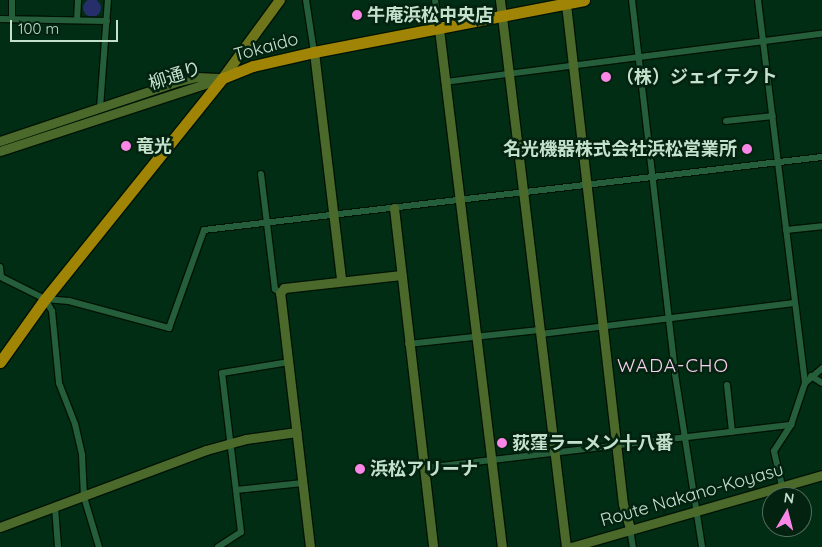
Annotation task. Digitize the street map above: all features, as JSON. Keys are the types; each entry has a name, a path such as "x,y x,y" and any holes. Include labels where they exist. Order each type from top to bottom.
{"highway":[{"name":"Tokaido","path":"2,354 223,78 253,66 314,52 439,29 565,2 584,0"}],"main road":[{"path":"223,78 280,0"}],"street":[{"path":"12,0 12,19"},
{"path":"77,20 78,0"},
{"path":"100,108 108,0"},
{"path":"306,0 335,215 341,280"},
{"path":"435,0 502,547"},
{"path":"500,0 566,547"},
{"path":"632,0 684,438 694,511 702,547"},
{"path":"758,0 805,383"},
{"path":"565,2 623,504 633,547"},
{"path":"0,19 107,21"},
{"path":"445,82 822,34"},
{"name":"柳通り","path":"0,141 197,77 223,78"},
{"name":"柳通り","path":"0,151 223,78"},
{"path":"726,121 773,116"},
{"path":"0,267 1,277 45,299 69,301 169,328 204,230 822,157"},
{"path":"261,174 269,222 275,289 280,293 310,547"},
{"path":"394,208 400,275 433,547"},
{"path":"786,230 822,226"},
{"path":"280,293 284,288 341,280 400,275"},
{"path":"45,299 52,311 59,384 82,455 84,497 99,547"},
{"path":"408,344 475,336 603,326 794,303"},
{"path":"218,547 231,544 241,532 222,373 289,362"},
{"path":"782,486 774,451 791,425 805,383 822,368"},
{"path":"811,376 822,383"},
{"path":"727,385 732,432"},
{"path":"424,468 791,425"},
{"path":"0,527 231,443 297,432"},
{"name":"Route Nakano-Koyasu","path":"571,547 630,528 822,475"},
{"path":"236,490 303,483"},
{"path":"55,507 58,547"}],"shaded area":[{"path":"92,-1 100,4 101,8 96,16 92,17 84,12 83,8 88,0"}],"place":[{"name":"牛庵浜松中央店","path":"357,15"},
{"name":"（株）ジェイテクト","path":"606,77"},
{"name":"竜光","path":"126,146"},
{"name":"名光機器株式会社浜松営業所","path":"747,149"},
{"name":"荻窪ラーメン十八番","path":"502,443"},
{"name":"浜松アリーナ","path":"360,469"}],"district":[{"name":"WADA-CHO","path":"673,366"}]}
